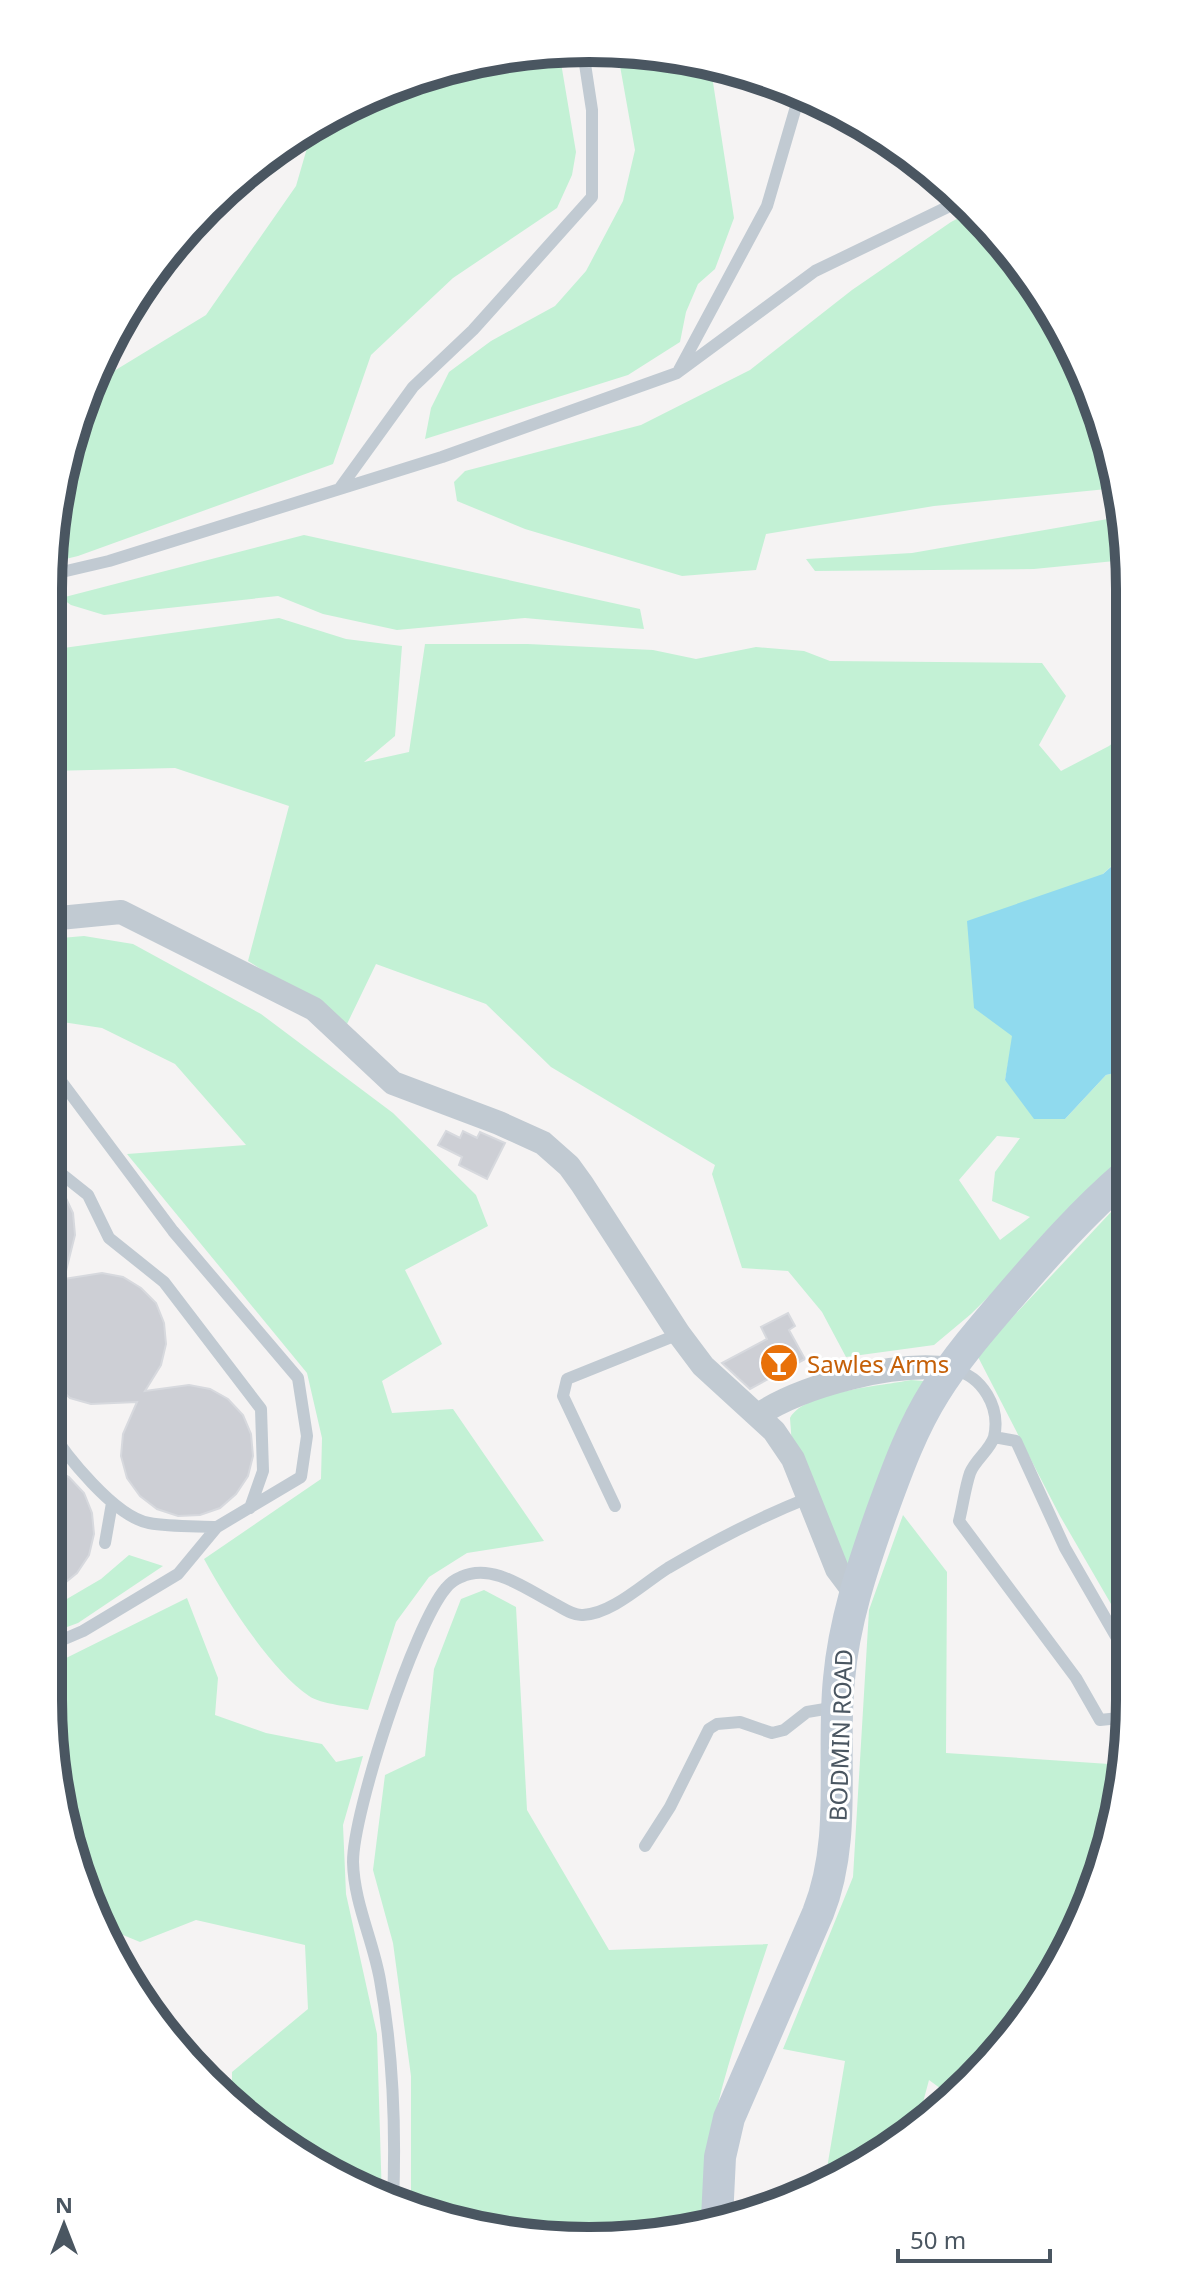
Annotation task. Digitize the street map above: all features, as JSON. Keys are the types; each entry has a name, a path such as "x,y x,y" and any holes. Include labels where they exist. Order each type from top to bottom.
{"main road":[{"name":"BODMIN ROAD","path":"717,2211 720,2157 729,2118 818,1913 831,1873 836,1825 837,1707 842,1651 870,1544 906,1450 926,1408 950,1369 1043,1258 1116,1184"}],"street":[{"path":"62,918 121,912 314,1009 393,1083 543,1143 569,1166 679,1334 717,1382 758,1415 784,1443 837,1569 855,1593"},
{"path":"758,1415 793,1395 836,1381 913,1368 950,1369"}],"lane":[{"path":"340,488 413,387 473,330 592,197 592,110 585,62"},
{"path":"677,373 767,206 797,105"},
{"path":"63,572 109,561 442,457 677,373 815,271 950,206"},
{"path":"62,1082 173,1231 298,1378 307,1436 301,1477 217,1527 178,1574 83,1631 62,1640"},
{"path":"62,1174 88,1195 109,1238 164,1282 261,1409 263,1471 250,1508"},
{"path":"615,1506 563,1396 567,1379 679,1334"},
{"path":"950,1369 966,1372 982,1385 993,1415 994,1437 971,1470 959,1521 998,1571 1035,1627 1076,1678 1100,1720 1115,1718"},
{"path":"994,1437 1016,1441 1065,1548 1116,1636"},
{"path":"62,1450 112,1503 146,1523 217,1527"},
{"path":"393,2189 391,2071 386,2011 379,1971 355,1885 353,1860 356,1833 371,1776 396,1697 446,1587 458,1578 485,1571 518,1584 571,1612 584,1615 634,1593 692,1555 808,1498"},
{"path":"105,1543 112,1503"},
{"path":"645,1846 670,1807 709,1729 717,1724 740,1722 772,1733 784,1730 807,1712 837,1707"}],"green space":[{"path":"561,63 576,152 572,175 557,208 453,278 371,355 333,464 63,560 72,486 90,420 107,375 206,315 296,186 308,144 356,116 453,80 486,72"},
{"path":"619,63 712,77 734,218 715,269 698,284 686,312 680,342 628,375 425,439 431,408 449,372 491,341 555,306 586,271 623,201 635,150"},
{"path":"962,216 1007,268 1045,326 1076,387 1106,489 934,506 766,534 756,570 682,576 525,529 457,501 454,482 465,471 641,425 750,370 852,290"},
{"path":"1111,518 1115,561 1034,569 815,571 806,559 912,553"},
{"path":"304,535 640,609 644,629 525,618 397,630 323,614 278,596 104,615 71,605 62,598"},
{"path":"279,618 346,639 402,646 395,736 364,762 409,752 425,644 528,644 653,650 696,659 756,647 804,651 830,661 1042,663 1066,696 1039,745 1061,771 1116,740 1116,862 1103,874 1013,1036 1005,1080 1065,1119 1106,1075 1116,1073 1116,1171 971,1314 934,1345 846,1357 822,1312 788,1271 742,1268 712,1174 715,1165 551,1067 486,1004 376,964 347,1024 248,961 289,806 175,768 62,771 62,648","holes":["997,1136 1020,1138 995,1172 992,1201 1030,1217 1000,1240 959,1180"]},
{"path":"84,936 133,944 261,1014 393,1113 476,1195 488,1226 405,1270 442,1344 382,1381 392,1413 453,1409 544,1541 467,1553 429,1577 396,1622 368,1710 321,1701 294,1684 250,1633 204,1559 321,1479 322,1438 307,1373 127,1154 246,1145 175,1064 102,1028 62,1022 62,938"},
{"path":"1116,1207 1116,1613 1060,1516 977,1355"},
{"path":"911,1380 925,1384 843,1579 793,1460 790,1418 798,1409 827,1396"},
{"path":"903,1515 947,1572 946,1753 1112,1764 1098,1836 1076,1902 1027,1993 962,2073 943,2090 929,2080 921,2108 882,2138 827,2170 845,2061 783,2049 853,1877 869,1610"},
{"path":"129,1555 163,1566 78,1623 62,1629 62,1602 101,1579"},
{"path":"484,1590 516,1607 527,1810 609,1950 768,1944 734,2046 715,2116 704,2214 623,2226 555,2226 486,2217 411,2196 411,2076 393,1943 373,1870 385,1775 425,1756 434,1669 461,1599"},
{"path":"187,1598 218,1678 215,1715 266,1733 322,1744 336,1762 363,1756 343,1825 346,1894 377,2034 382,2185 296,2138 232,2087 232,2072 308,2009 305,1945 196,1920 140,1942 116,1932 90,1869 72,1803 63,1734 62,1660"}],"water":[{"path":"1116,862 1116,1073 1106,1075 1065,1119 1034,1119 1005,1080 1012,1036 974,1008 967,921 1103,874"}],"building":[{"path":"446,1131 460,1138 463,1131 477,1138 480,1132 505,1143 487,1179 459,1165 462,1157 438,1145"},
{"path":"62,1192 73,1213 75,1235 64,1279 102,1273 123,1277 141,1288 156,1303 164,1323 166,1344 161,1365 145,1391 189,1385 210,1389 228,1399 243,1415 251,1434 253,1456 248,1476 236,1494 220,1508 200,1515 178,1516 157,1509 140,1496 127,1478 121,1456 123,1434 137,1402 91,1404 70,1398 62,1391"},
{"path":"788,1313 795,1326 789,1330 805,1359 750,1389 722,1363 767,1339 761,1327"},
{"path":"62,1473 84,1493 92,1513 94,1534 89,1555 77,1573 62,1585"}],"place":[{"name":"Sawles Arms","path":"779,1363"}]}
